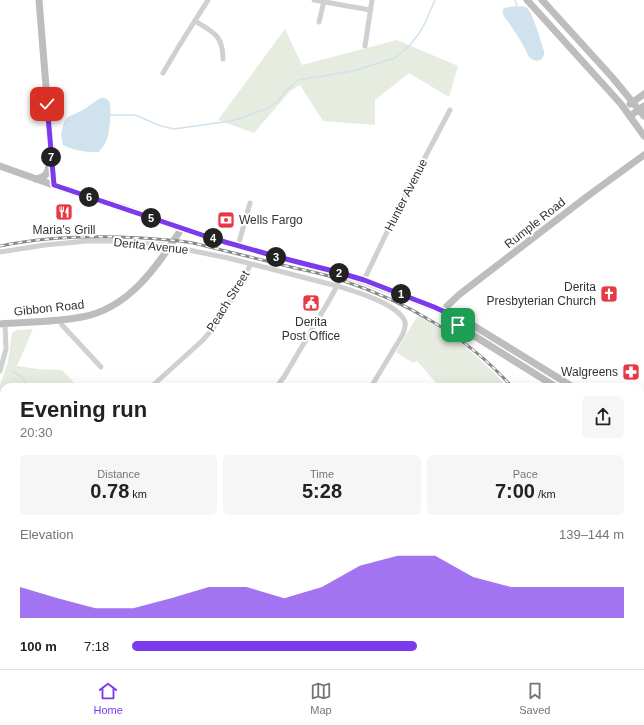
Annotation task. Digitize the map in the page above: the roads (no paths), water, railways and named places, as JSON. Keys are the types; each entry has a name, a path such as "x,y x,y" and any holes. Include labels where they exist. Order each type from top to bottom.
{"main road":[{"path":"39,0 54,185"},
{"path":"527,0 624,108 644,136"},
{"path":"542,0 633,102 641,108 644,116"},
{"path":"624,108 644,94"},
{"path":"630,116 641,108"},
{"path":"36,179 40,179 49,171 50,166 46,124 48,120"},
{"name":"Rumple Road","path":"445,312 448,306 460,294 589,195 644,155"},
{"path":"0,166 238,246 364,280 434,307 474,326 566,383"},
{"name":"Gibbon Road","path":"3,324 84,317 116,304 133,292 143,282 182,228"},
{"path":"445,312 458,325 468,332 550,383"},
{"path":"519,364 524,361 528,361 540,369 547,371"}],"street":[{"path":"163,74 178,46 208,0"},
{"path":"314,0 370,10"},
{"path":"365,46 372,0"},
{"path":"319,22 324,2"},
{"path":"195,21 214,33 222,45 223,59"},
{"name":"Hunter Avenue","path":"364,280 401,203 450,110"},
{"path":"238,246 250,203"},
{"name":"Derita Avenue","path":"0,252 45,245 87,241 170,246 204,252 337,286 371,298 392,308 400,314 405,322 400,339 373,383"},
{"name":"Peach Street","path":"155,383 208,334 226,308 251,264"},
{"path":"279,383 337,286 342,274"},
{"path":"60,320 62,325 101,367"},
{"path":"0,371 6,349 3,324"}],"water":[{"path":"518,6 527,8 529,11 544,51 544,54 540,60 536,61 529,57 519,38 504,17 503,10 504,8"},
{"path":"100,98 106,98 109,101 111,112 105,144 99,152 81,151 63,145 61,134 64,122 68,117 83,110"}],"waterway":[{"path":"110,115 135,115 161,126 174,129 231,121 245,117 267,109 278,101 298,80 353,71 395,58 410,45 420,32 435,0"},
{"path":"515,0 517,6"},
{"path":"10,371 19,375 26,383"}],"railway":[{"path":"0,246 45,239 75,237 120,237 166,240 193,243 329,276 388,298 434,322 475,352 508,383"}],"place":[{"name":"Maria's Grill","path":"64,212"},
{"name":"Wells Fargo","path":"226,220"},
{"name":"Derita Presbyterian Church","path":"609,294"},
{"name":"Derita Post Office","path":"311,303"},
{"name":"Walgreens","path":"631,372"}]}
